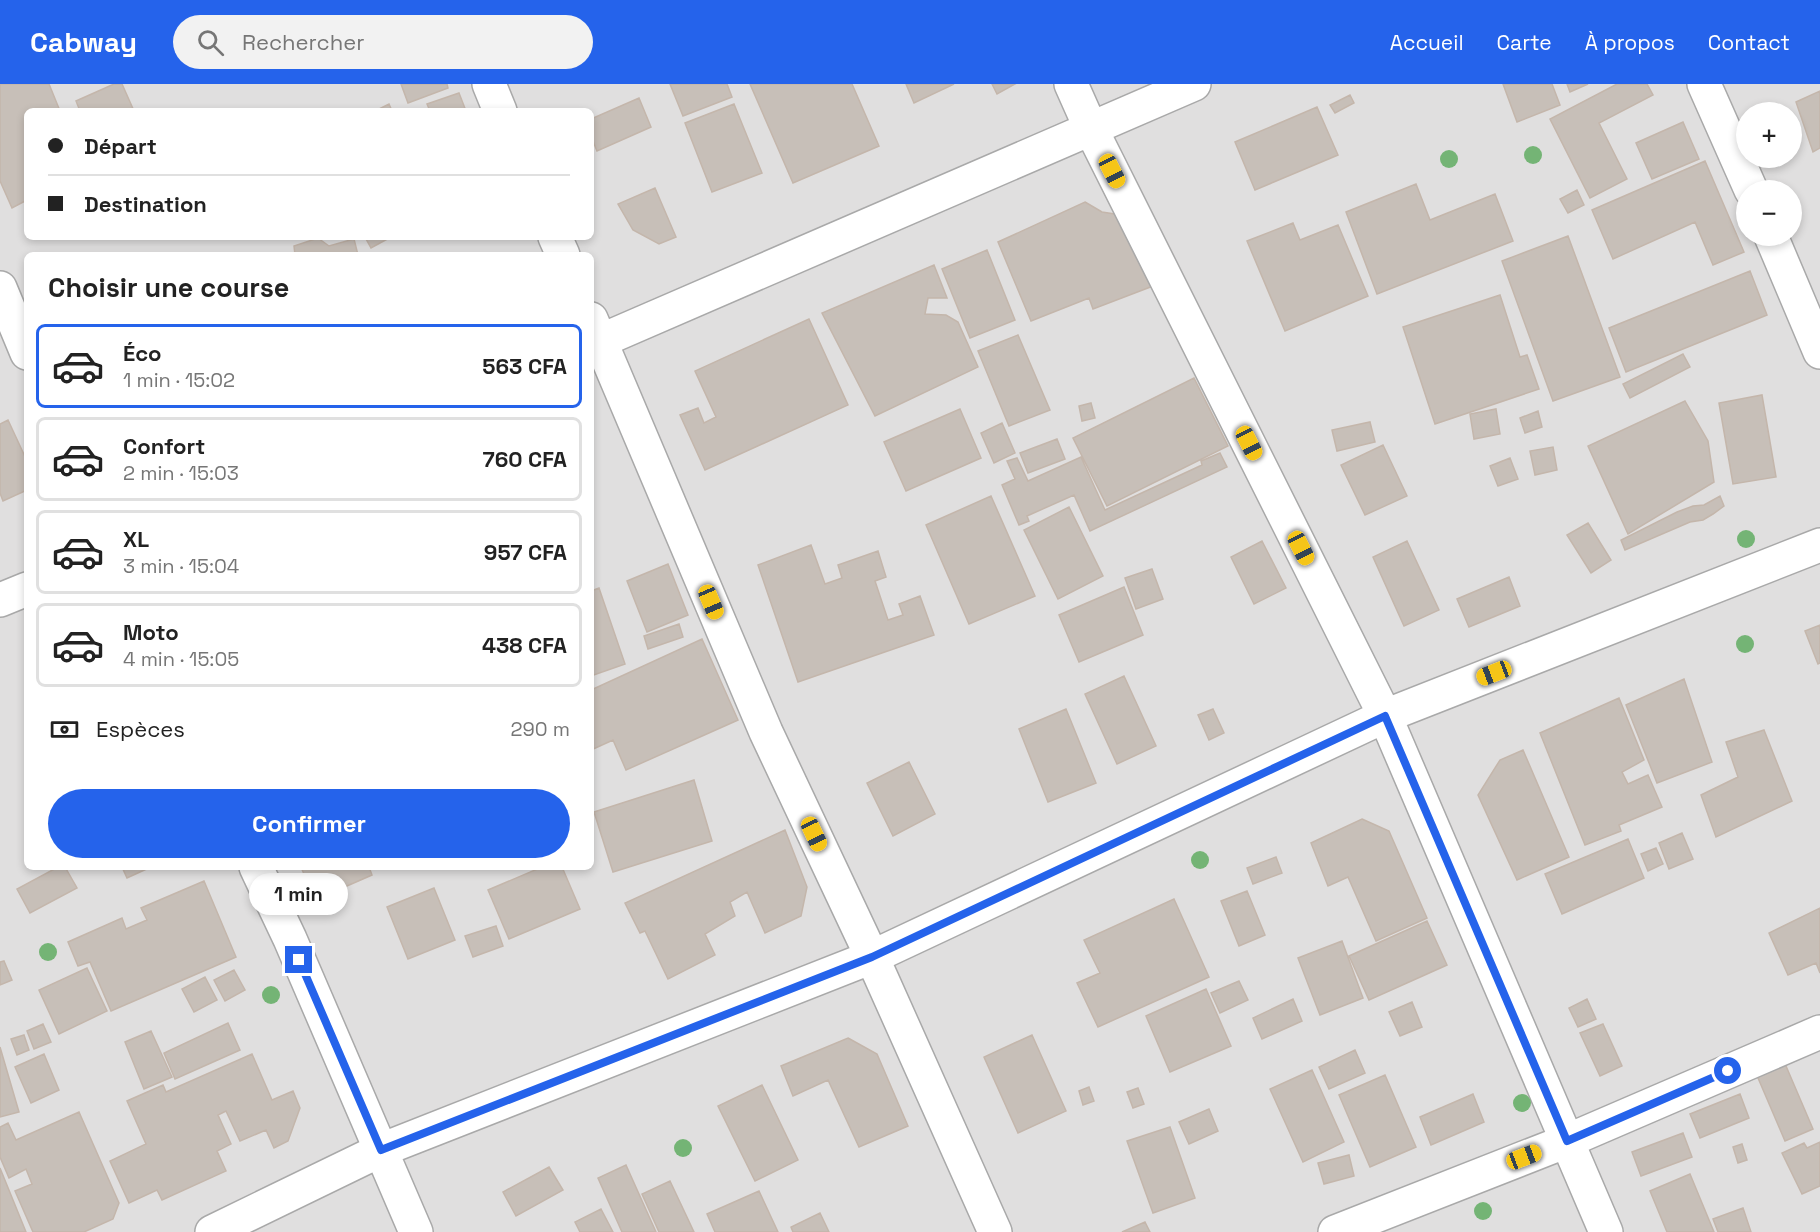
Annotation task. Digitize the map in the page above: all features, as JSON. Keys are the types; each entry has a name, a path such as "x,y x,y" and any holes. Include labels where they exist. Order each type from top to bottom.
{"street":[{"path":"489,84 499,108"},
{"path":"1071,84 1091,129 1385,716 1606,1232"},
{"path":"995,1232 872,957 766,732 594,335 1194,84"},
{"path":"1704,84 1747,180"},
{"path":"1775,246 1820,352"},
{"path":"0,288 24,346"},
{"path":"212,1232 381,1150 872,957 1385,716 1820,545"},
{"path":"0,600 24,590"},
{"path":"257,870 290,939 416,1232"},
{"path":"1335,1232 1567,1141 1820,1032"}],"shaded area":[{"path":"0,84 1820,84 1820,1232 0,1232"}],"building":[{"path":"0,84 49,84 59,108 24,108 24,202 12,208 0,181"},
{"path":"114,84 122,84 133,108 79,108 76,101"},
{"path":"401,84 447,84 448,88 408,103"},
{"path":"670,84 727,84 732,97 683,116"},
{"path":"750,84 852,84 879,146 793,183"},
{"path":"906,84 954,84 914,103"},
{"path":"992,84 1015,84 997,94"},
{"path":"1503,84 1552,84 1560,105 1517,122"},
{"path":"1567,84 1588,84 1570,92"},
{"path":"1617,84 1647,84 1653,95 1599,123 1627,179 1590,198 1550,119"},
{"path":"1820,91 1820,148 1813,152 1802,120 1802,102 1796,102"},
{"path":"459,93 465,108 429,108 427,104"},
{"path":"1350,95 1354,103 1335,113 1330,105"},
{"path":"639,98 651,127 597,151 594,144 594,118"},
{"path":"734,104 762,173 712,192 685,123"},
{"path":"1317,107 1338,155 1255,190 1235,142"},
{"path":"1683,122 1699,159 1652,179 1636,143"},
{"path":"1705,161 1736,233 1736,246 1741,246 1744,252 1713,265 1695,222 1613,259 1592,210"},
{"path":"1416,184 1430,220 1495,194 1513,241 1377,294 1346,212"},
{"path":"655,188 676,237 659,244 633,230 618,204"},
{"path":"1577,190 1584,205 1568,213 1560,199"},
{"path":"1085,202 1102,212 1121,215 1153,286 1093,309 1089,298 1031,321 998,242"},
{"path":"1293,223 1300,240 1338,225 1368,296 1285,331 1247,241"},
{"path":"1568,236 1620,377 1553,401 1502,261"},
{"path":"312,240 321,240 329,246 354,240 357,252 295,252 294,246"},
{"path":"367,240 386,240 371,248"},
{"path":"987,250 1015,320 970,338 942,269"},
{"path":"934,265 947,298 928,298 925,314 946,315 958,322 978,367 875,416 822,313"},
{"path":"1750,271 1767,315 1626,372 1609,328"},
{"path":"1500,295 1520,357 1527,355 1539,389 1435,424 1403,327"},
{"path":"809,319 848,405 705,470 680,415 698,408 704,423 716,417 695,371"},
{"path":"1018,335 1050,410 1009,426 978,351"},
{"path":"1683,354 1690,367 1630,398 1623,384"},
{"path":"1194,378 1228,446 1107,506 1073,438"},
{"path":"1762,395 1776,477 1733,484 1719,403"},
{"path":"1685,401 1708,441 1714,482 1628,534 1588,446"},
{"path":"1091,403 1095,418 1082,421 1079,406"},
{"path":"960,409 981,458 906,491 884,442"},
{"path":"1496,409 1500,434 1474,439 1470,414"},
{"path":"1538,411 1542,427 1525,433 1520,418"},
{"path":"8,420 24,455 24,491 3,501 0,493 0,424"},
{"path":"1370,422 1375,442 1337,451 1332,430"},
{"path":"1002,423 1015,453 994,463 981,433"},
{"path":"1057,439 1065,459 1028,473 1020,453"},
{"path":"1383,445 1407,496 1365,515 1341,465"},
{"path":"1553,447 1557,470 1535,475 1530,451"},
{"path":"1220,453 1227,467 1090,531 1074,495 1027,516 1029,521 1019,525 1002,485 1015,479 1007,461 1017,458 1028,481 1081,457 1105,510 1202,465 1201,461"},
{"path":"1510,458 1518,479 1498,486 1490,466"},
{"path":"991,496 1035,596 969,624 926,525"},
{"path":"1720,496 1724,506 1703,520 1690,522 1625,550 1621,540 1677,512 1704,505"},
{"path":"1069,507 1103,576 1058,599 1024,530"},
{"path":"1588,523 1611,560 1591,573 1567,535"},
{"path":"1262,541 1286,588 1254,604 1231,557"},
{"path":"1407,541 1439,610 1404,626 1373,557"},
{"path":"811,545 825,584 842,578 838,565 878,551 886,577 875,581 888,620 903,615 899,604 920,596 934,635 798,682 758,565"},
{"path":"668,564 688,615 647,632 627,581"},
{"path":"1152,569 1163,599 1136,609 1125,578"},
{"path":"1509,577 1520,606 1469,627 1457,599"},
{"path":"1124,587 1143,635 1079,662 1059,615"},
{"path":"599,588 625,664 594,675 594,590"},
{"path":"679,624 683,637 648,649 644,636"},
{"path":"1820,625 1820,663 1818,664 1805,631"},
{"path":"702,639 738,720 626,770 613,740 594,749 594,689"},
{"path":"1124,676 1156,746 1117,764 1085,694"},
{"path":"1684,679 1712,762 1657,783 1626,705"},
{"path":"1619,698 1644,760 1622,772 1628,784 1648,775 1662,807 1619,825 1621,831 1585,845 1540,733"},
{"path":"1066,709 1096,783 1048,802 1019,729"},
{"path":"1213,709 1224,733 1209,740 1198,715"},
{"path":"1764,730 1792,801 1716,837 1701,795 1738,777 1726,742"},
{"path":"1523,750 1569,857 1517,880 1478,795 1500,760"},
{"path":"909,762 935,814 893,836 867,783"},
{"path":"694,780 712,841 613,872 594,812"},
{"path":"1362,819 1389,831 1427,918 1376,941 1348,877 1328,886 1311,843"},
{"path":"785,830 807,887 801,916 765,933 747,892 730,902 735,916 705,934 715,955 668,979 645,931 640,933 625,903"},
{"path":"1682,833 1693,859 1669,869 1659,843"},
{"path":"1628,839 1644,878 1562,914 1545,874"},
{"path":"1656,848 1663,864 1648,871 1641,854"},
{"path":"1276,857 1282,873 1253,884 1247,868"},
{"path":"52,870 67,870 77,888 30,913 17,889"},
{"path":"123,870 144,870 127,878"},
{"path":"302,870 370,870 372,875 315,900"},
{"path":"535,870 563,870 580,909 509,939 488,890"},
{"path":"204,881 236,957 111,1011 90,962 78,966 68,942 122,918 126,929 147,920 141,908"},
{"path":"434,888 455,940 408,959 387,907"},
{"path":"1247,891 1265,935 1239,946 1221,901"},
{"path":"1174,899 1209,977 1098,1027 1077,983 1100,973 1084,940"},
{"path":"1820,908 1820,973 1816,963 1788,975 1769,933"},
{"path":"1427,921 1447,965 1369,1000 1349,956"},
{"path":"496,926 503,946 473,957 465,936"},
{"path":"1342,941 1363,998 1320,1015 1298,958"},
{"path":"4,961 12,980 0,985 0,962"},
{"path":"87,968 107,1011 59,1034 39,990"},
{"path":"234,970 245,990 225,1001 214,980"},
{"path":"205,977 217,1000 194,1012 182,989"},
{"path":"1239,981 1248,1000 1220,1013 1211,993"},
{"path":"1206,989 1231,1046 1170,1072 1146,1016"},
{"path":"1293,999 1302,1021 1262,1039 1253,1018"},
{"path":"1587,999 1596,1019 1578,1027 1569,1008"},
{"path":"1412,1002 1422,1027 1400,1036 1389,1012"},
{"path":"228,1023 240,1050 175,1079 164,1053"},
{"path":"43,1024 51,1042 34,1049 27,1031"},
{"path":"1603,1024 1622,1066 1600,1076 1580,1033"},
{"path":"151,1031 172,1077 144,1089 125,1042"},
{"path":"24,1035 29,1050 17,1055 11,1039"},
{"path":"1032,1035 1066,1111 1018,1133 984,1057"},
{"path":"848,1038 877,1054 908,1126 859,1147 828,1080 793,1096 781,1066"},
{"path":"0,1047 19,1112 0,1117"},
{"path":"1355,1050 1365,1073 1329,1089 1319,1067"},
{"path":"44,1054 59,1090 31,1103 15,1067"},
{"path":"252,1054 272,1100 293,1091 300,1108 288,1141 274,1148 266,1130 240,1141 226,1111 218,1115 231,1144 217,1151 226,1171 162,1200 157,1190 129,1203 110,1161 146,1144 127,1101 163,1085 166,1092"},
{"path":"1783,1059 1813,1129 1785,1141 1755,1071"},
{"path":"1312,1070 1344,1142 1303,1162 1270,1089"},
{"path":"1385,1075 1416,1147 1370,1167 1339,1095"},
{"path":"762,1085 798,1160 755,1181 718,1106"},
{"path":"1089,1087 1094,1101 1083,1105 1079,1091"},
{"path":"1138,1088 1144,1104 1133,1108 1127,1092"},
{"path":"1473,1094 1484,1122 1431,1145 1420,1117"},
{"path":"1740,1094 1749,1118 1700,1138 1690,1114"},
{"path":"1209,1109 1218,1131 1189,1144 1179,1122"},
{"path":"79,1112 119,1203 113,1219 84,1232 33,1232 15,1191 32,1184 26,1169 9,1178 0,1157 0,1127 8,1123 16,1140"},
{"path":"1170,1127 1195,1198 1153,1213 1127,1141"},
{"path":"1683,1133 1692,1157 1641,1176 1632,1152"},
{"path":"1820,1142 1820,1186 1802,1194 1782,1153 1804,1143 1807,1148"},
{"path":"1742,1144 1747,1160 1738,1163 1733,1147"},
{"path":"1349,1155 1354,1176 1324,1184 1318,1163"},
{"path":"626,1165 656,1232 622,1232 598,1178"},
{"path":"549,1167 563,1190 516,1216 503,1192"},
{"path":"0,1168 26,1232 0,1232"},
{"path":"1690,1174 1714,1232 1667,1232 1650,1191"},
{"path":"670,1181 694,1232 659,1232 642,1194"},
{"path":"759,1191 778,1232 715,1232 707,1214"},
{"path":"1743,1208 1751,1232 1718,1232 1713,1219"},
{"path":"601,1209 613,1232 580,1232 575,1222"},
{"path":"820,1213 829,1232 793,1232 791,1227"},
{"path":"1145,1222 1150,1232 1122,1232"}],"route":[{"path":"299,960 381,1150 872,957 1385,716 1567,1141 1728,1071"}]}
